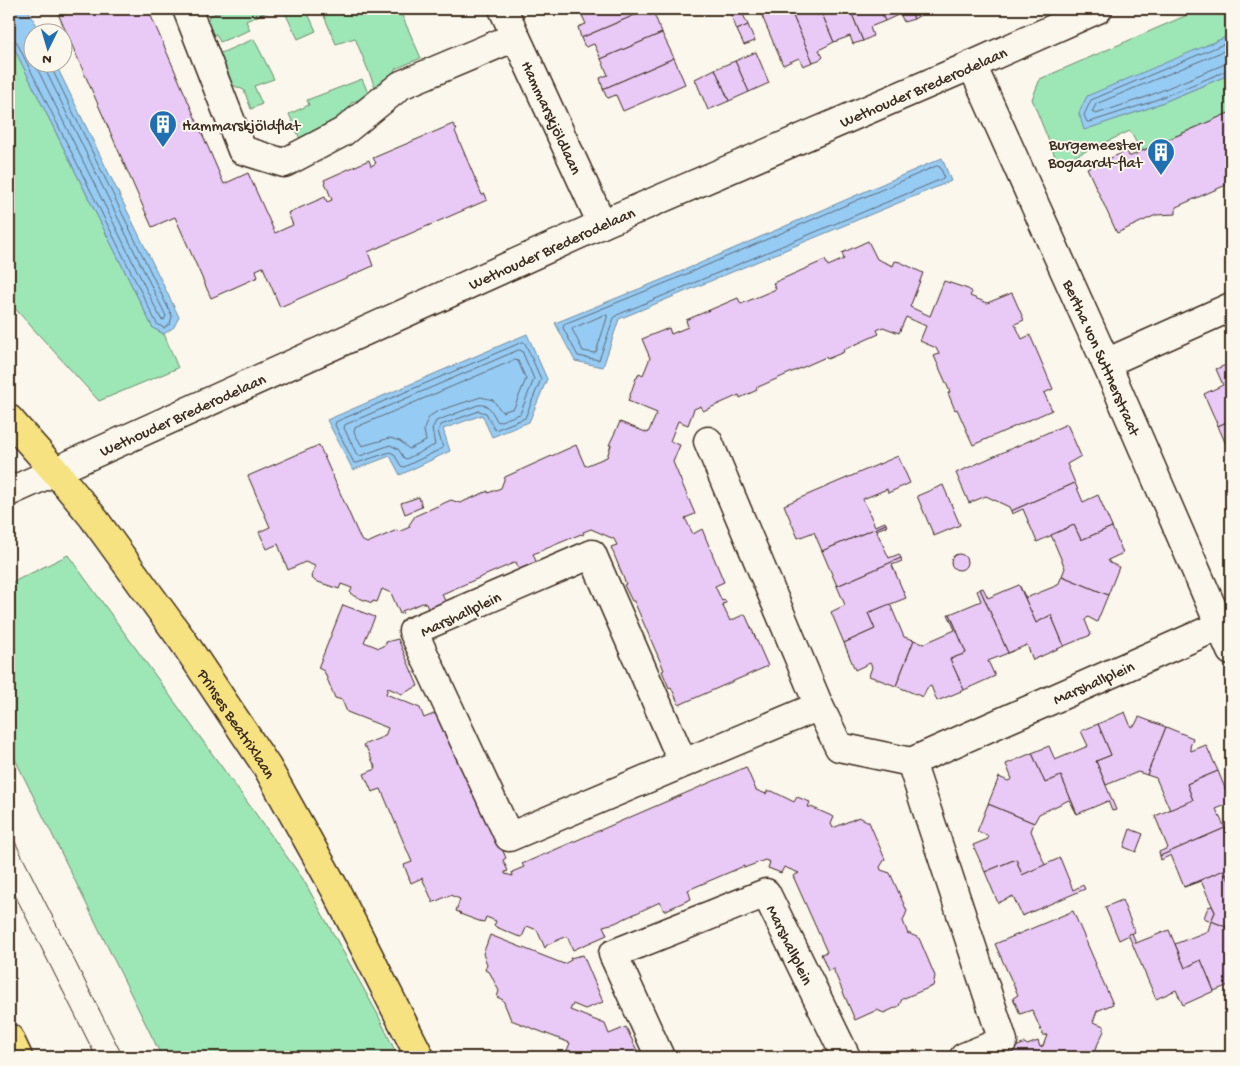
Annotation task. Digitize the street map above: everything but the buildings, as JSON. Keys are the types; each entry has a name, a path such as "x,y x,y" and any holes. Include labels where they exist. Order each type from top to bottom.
{"main road":[{"name":"Prinses Beatrixlaan","path":"9,419 92,516 183,641 267,766 335,889 420,1057"},
{"path":"9,1038 18,1057"}],"street":[{"path":"187,9 242,150 284,163 343,132 401,85 515,37"},
{"name":"Hammarskjöldlaan","path":"503,9 602,224"},
{"name":"Wethouder Brederodelaan","path":"9,492 602,224 972,65 1086,11"},
{"name":"Bertha von Suttnerstraat","path":"972,65 1106,363 1231,651"},
{"path":"1106,363 1231,307"},
{"path":"708,441 838,747 910,762 1003,1041 964,1057"},
{"name":"Marshallplein","path":"683,763 592,554 413,632 509,837 819,706"},
{"name":"Marshallplein","path":"910,762 1221,626"},
{"name":"Marshallplein","path":"660,1057 613,954 766,893 846,1057"}],"green space":[{"path":"226,9 274,9 246,21 250,30 220,42 216,34 209,37 205,28 209,16"},
{"path":"283,9 306,9 316,31 298,39"},
{"path":"321,9 399,9 421,58 395,69 388,89 377,92 355,38 336,44"},
{"path":"1201,9 1231,9 1231,35 1207,45 1079,113 1085,129 1149,108 1231,74 1231,112 1141,151 1130,131 1058,164 1032,99 1040,79"},
{"path":"9,38 22,64 22,72 26,72 153,328 164,334 178,368 99,401 9,302"},
{"path":"254,39 274,79 254,86 262,104 251,109 244,90 230,84 216,55"},
{"path":"362,79 369,95 351,103 346,120 300,139 289,114 309,105 307,100"},
{"path":"68,555 303,879 377,1013 398,1057 162,1057 9,747 9,584"}],"water":[{"path":"9,9 28,9 35,22 22,22 22,64 9,38"},
{"path":"1231,35 1231,74 1149,108 1084,130 1079,113 1087,96"},
{"path":"26,72 59,72 179,317 174,327 164,334 153,328"},
{"path":"942,158 951,181 619,319 603,367 575,361 555,323 666,278"},
{"path":"527,334 547,379 529,422 492,437 482,415 443,429 450,451 400,475 390,456 353,470 327,420"}],"tram line":[{"path":"9,830 123,1057"},
{"path":"9,883 96,1057"}],"place":[{"name":"Hammarskjöldflat","path":"163,148"},
{"name":"Burgemeester Bogaardt-flat","path":"1161,176"}]}
